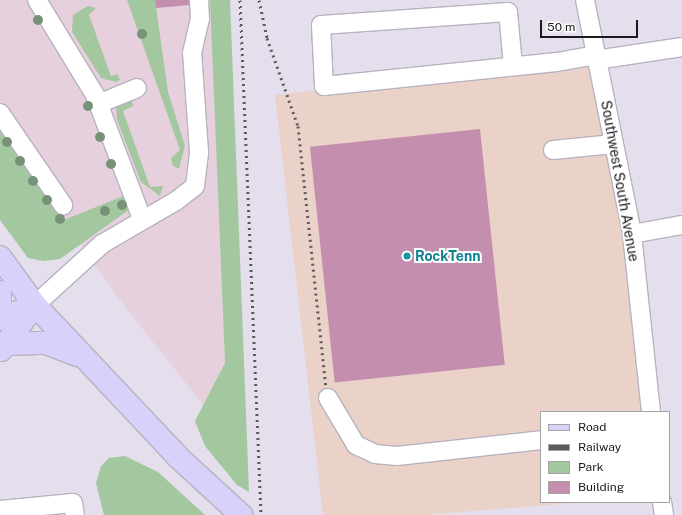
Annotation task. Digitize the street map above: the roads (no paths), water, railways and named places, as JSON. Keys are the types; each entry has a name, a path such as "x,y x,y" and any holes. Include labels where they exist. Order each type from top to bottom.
{"main road":[{"path":"0,257 35,305 178,457 241,515"},
{"path":"0,292 0,301"},
{"path":"0,319 35,305"},
{"path":"4,348 35,305"},
{"path":"4,348 46,343 85,358"}],"street":[{"path":"38,0 98,104 142,219"},
{"path":"35,305 102,244 142,219 176,202 195,186 200,152 192,53 200,19 199,0"},
{"name":"Southwest South Avenue","path":"585,0 632,234 651,411"},
{"path":"513,66 508,12 321,25 324,86 596,58 682,47"},
{"path":"98,104 137,88"},
{"path":"0,113 63,206"},
{"path":"552,150 614,144"},
{"path":"632,234 682,225"},
{"path":"328,398 356,445 375,454 397,456 540,440"},
{"path":"0,510 73,503 75,515"},
{"path":"662,503 664,515"}],"railway":[{"path":"240,0 261,515"},
{"path":"259,0 267,38 298,126 326,387"}],"place":[{"name":"RockTenn","path":"407,256"}]}
